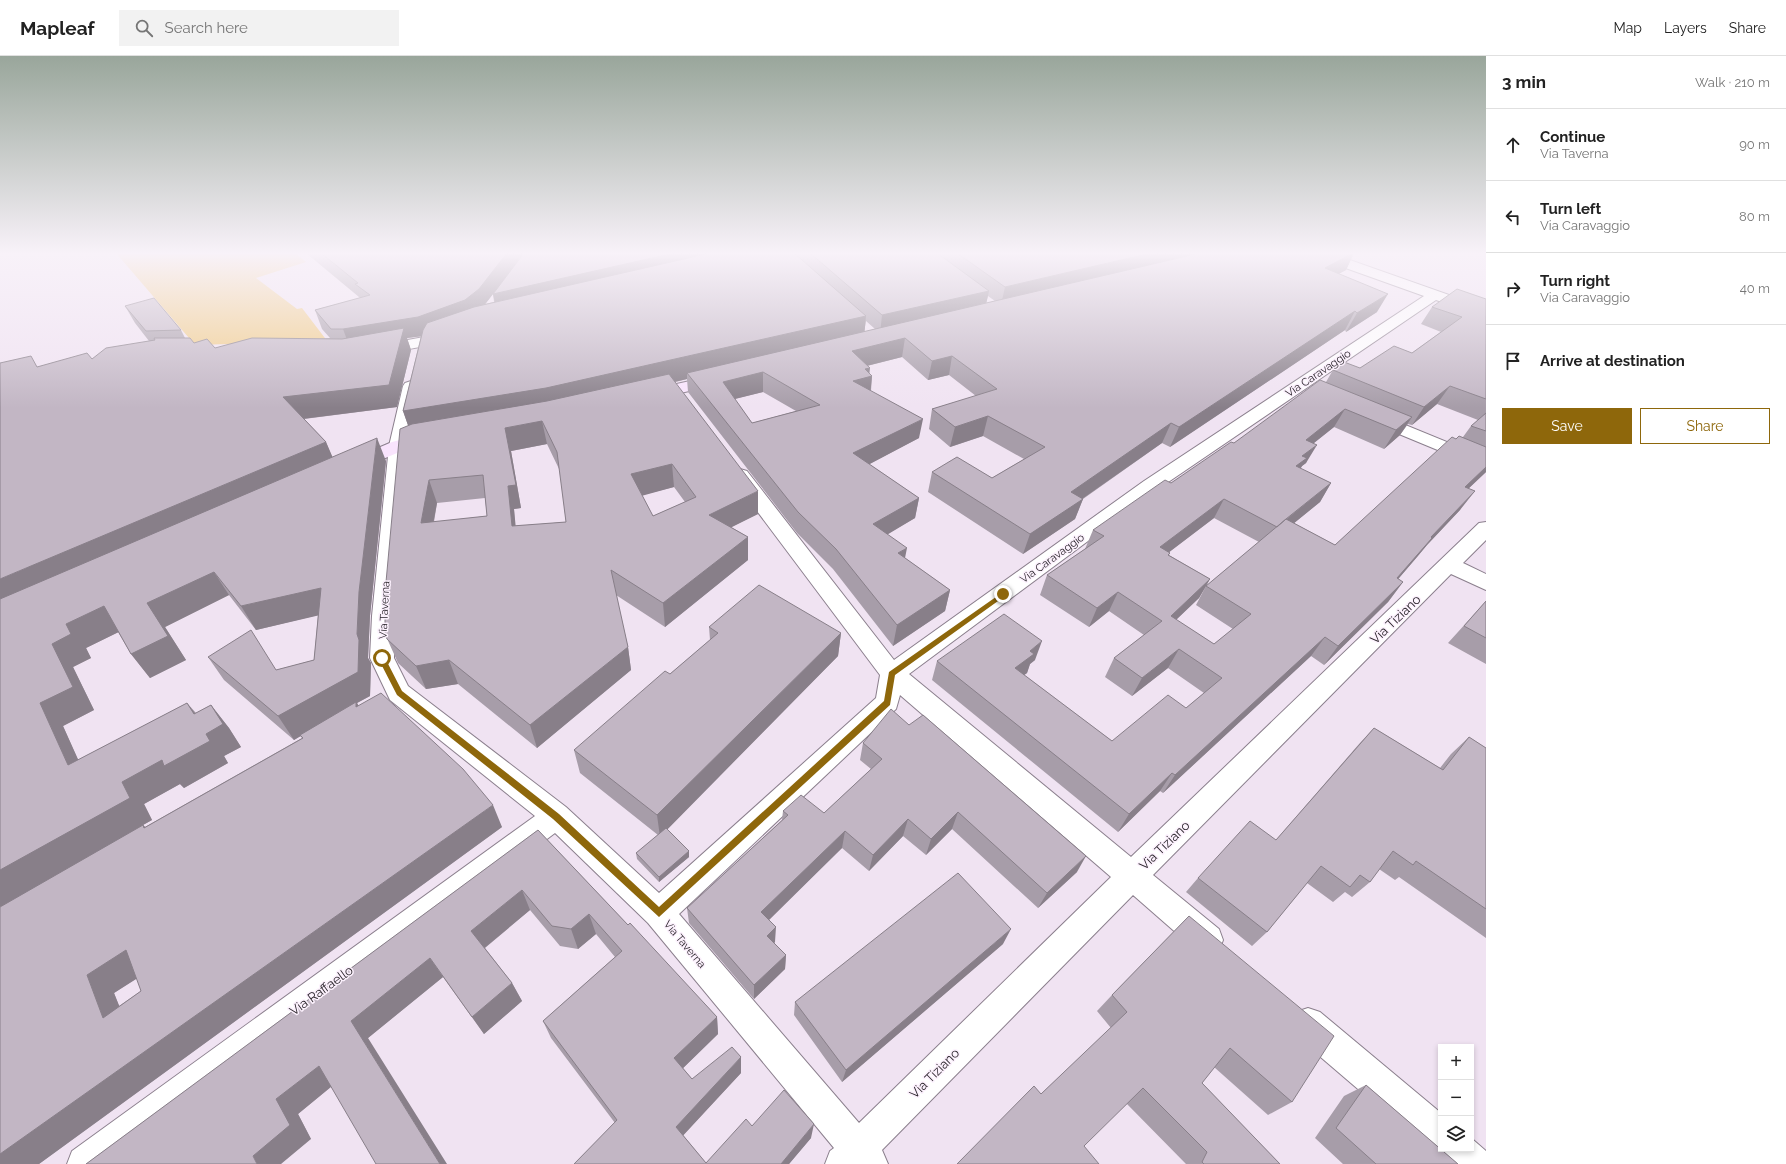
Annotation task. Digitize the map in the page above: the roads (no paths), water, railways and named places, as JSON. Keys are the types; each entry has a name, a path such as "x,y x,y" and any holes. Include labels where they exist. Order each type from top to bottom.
{"street":[{"name":"Via Caravaggio","path":"892,674 1151,485 1306,389 1421,305"},
{"path":"1464,305 1486,313"},
{"path":"365,352 427,341 461,328"},
{"name":"Via Taverna","path":"427,341 420,351 398,446 383,616 382,658 389,699 556,816 659,913 857,1159"},
{"path":"636,398 682,399 730,377"},
{"path":"1364,413 1486,465"},
{"path":"340,472 415,440 446,435"},
{"path":"728,459 892,674 1223,952"},
{"name":"Via Tiziano","path":"857,1159 1132,876 1486,528"},
{"path":"1450,565 1486,583"},
{"path":"659,913 887,702 892,674"},
{"name":"Via Raffaello","path":"85,1164 556,816"},
{"path":"1290,1009 1438,1133"},
{"path":"1460,1152 1474,1164"}]}
